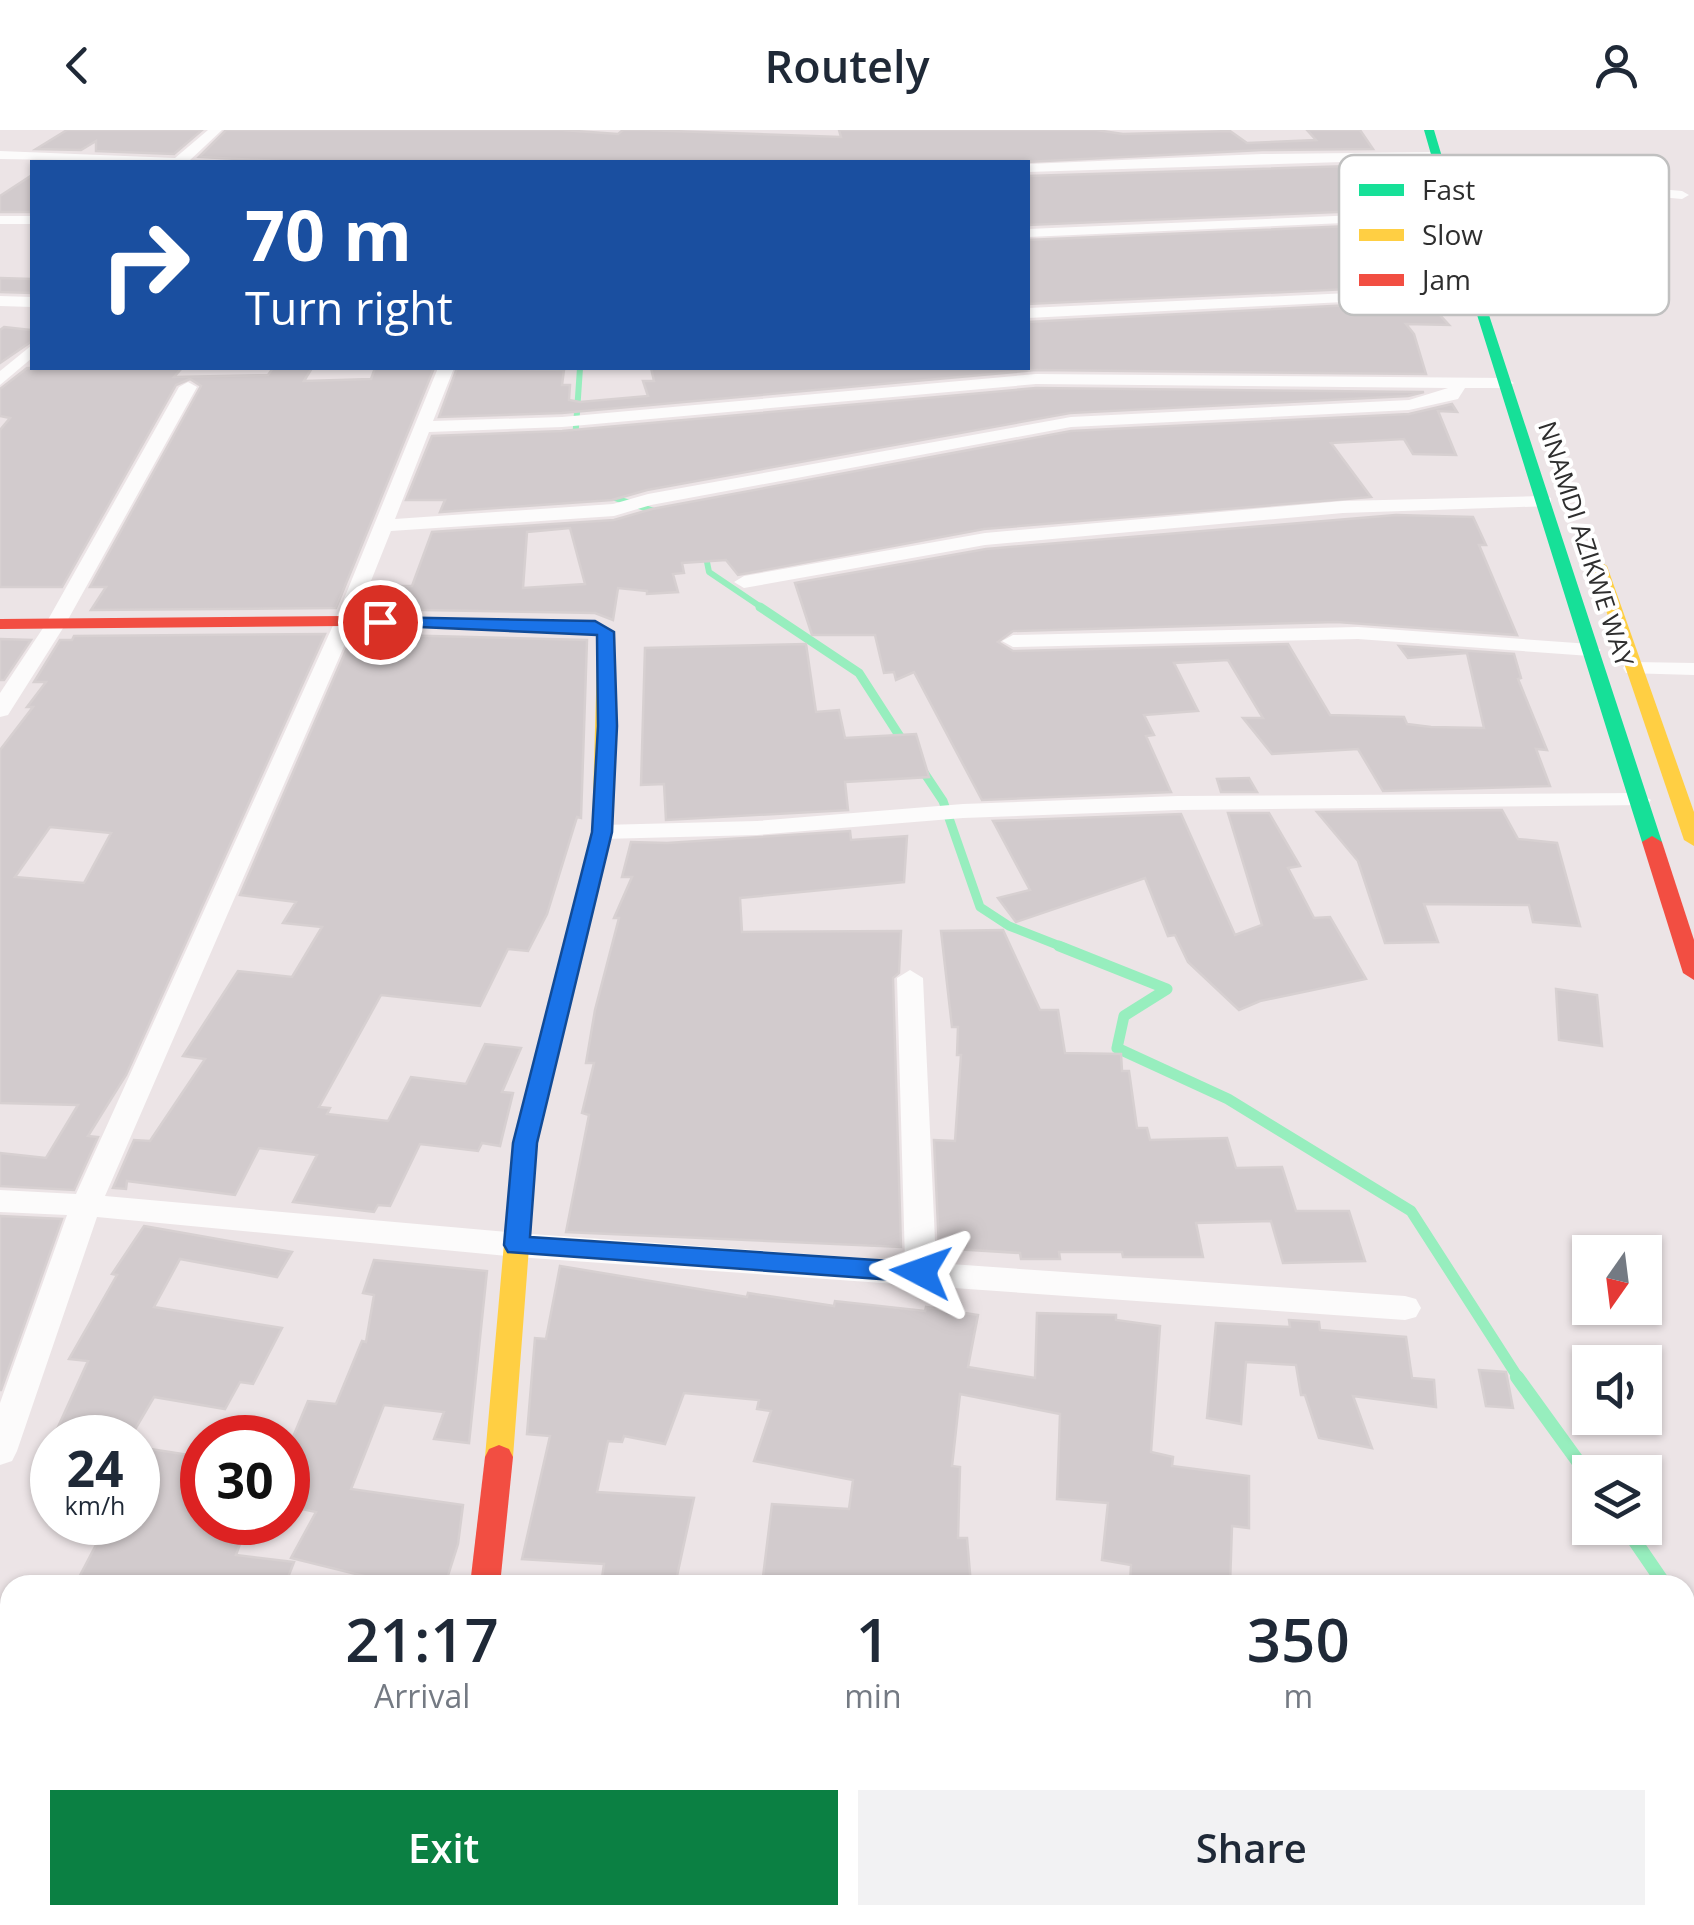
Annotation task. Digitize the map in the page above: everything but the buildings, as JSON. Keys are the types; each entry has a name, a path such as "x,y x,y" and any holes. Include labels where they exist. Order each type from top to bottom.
{"main road":[{"name":"NNAMDI AZIKWE WAY","path":"1429,130 1435,155"},
{"path":"1458,146 1460,155"},
{"name":"NNAMDI AZIKWE WAY","path":"1484,315 1694,973"},
{"name":"NNAMDI AZIKWE WAY","path":"1591,544 1694,840"},
{"path":"0,624 345,621 595,626 606,632 602,832 525,1143 498,1485 486,1575"}],"street":[{"path":"182,160 216,130"},
{"path":"0,155 129,160"},
{"path":"1030,168 1339,157"},
{"path":"1669,195 1682,196"},
{"path":"0,220 30,220"},
{"path":"1030,232 1339,220"},
{"path":"1030,313 1339,298"},
{"path":"0,301 30,302"},
{"path":"0,380 30,352"},
{"path":"0,1451 86,1205 345,621 445,370"},
{"path":"423,427 562,422 1036,379 1506,383"},
{"path":"383,526 614,510 648,500 1071,422 1409,405 1452,395 1458,382"},
{"path":"0,710 55,625 188,387"},
{"path":"744,582 1024,535 1343,507 1544,502"},
{"path":"1013,641 1358,633 1590,650"},
{"path":"1634,668 1694,669"},
{"path":"602,832 757,828 963,811 1178,803 1639,800"},
{"path":"910,978 921,1272"},
{"path":"0,1201 86,1205 517,1245 1405,1308"}],"waterway":[{"path":"575,441 580,370"},
{"path":"603,494 663,514"},
{"path":"705,552 709,572 764,609"},
{"path":"760,607 859,673 906,746"},
{"path":"921,768 943,801 980,907 1009,926 1065,948"},
{"path":"1059,946 1167,989 1124,1016 1117,1048 1228,1099 1411,1211 1519,1379"},
{"path":"1517,1377 1573,1455"},
{"path":"1638,1545 1658,1575"}],"traffic: fast":[{"path":"1429,130 1436,155"},
{"path":"1483,315 1652,842"}],"traffic: slow":[{"path":"1599,566 1694,840"},
{"path":"499,1457 525,1143 602,832 606,660"}],"traffic: jam":[{"path":"0,624 345,621 595,626 606,632 606,660"},
{"path":"1652,842 1694,973"},
{"path":"486,1575 499,1457"}],"route":[{"path":"380,622 595,626 606,632 602,832 525,1143 517,1245 921,1272"}]}
